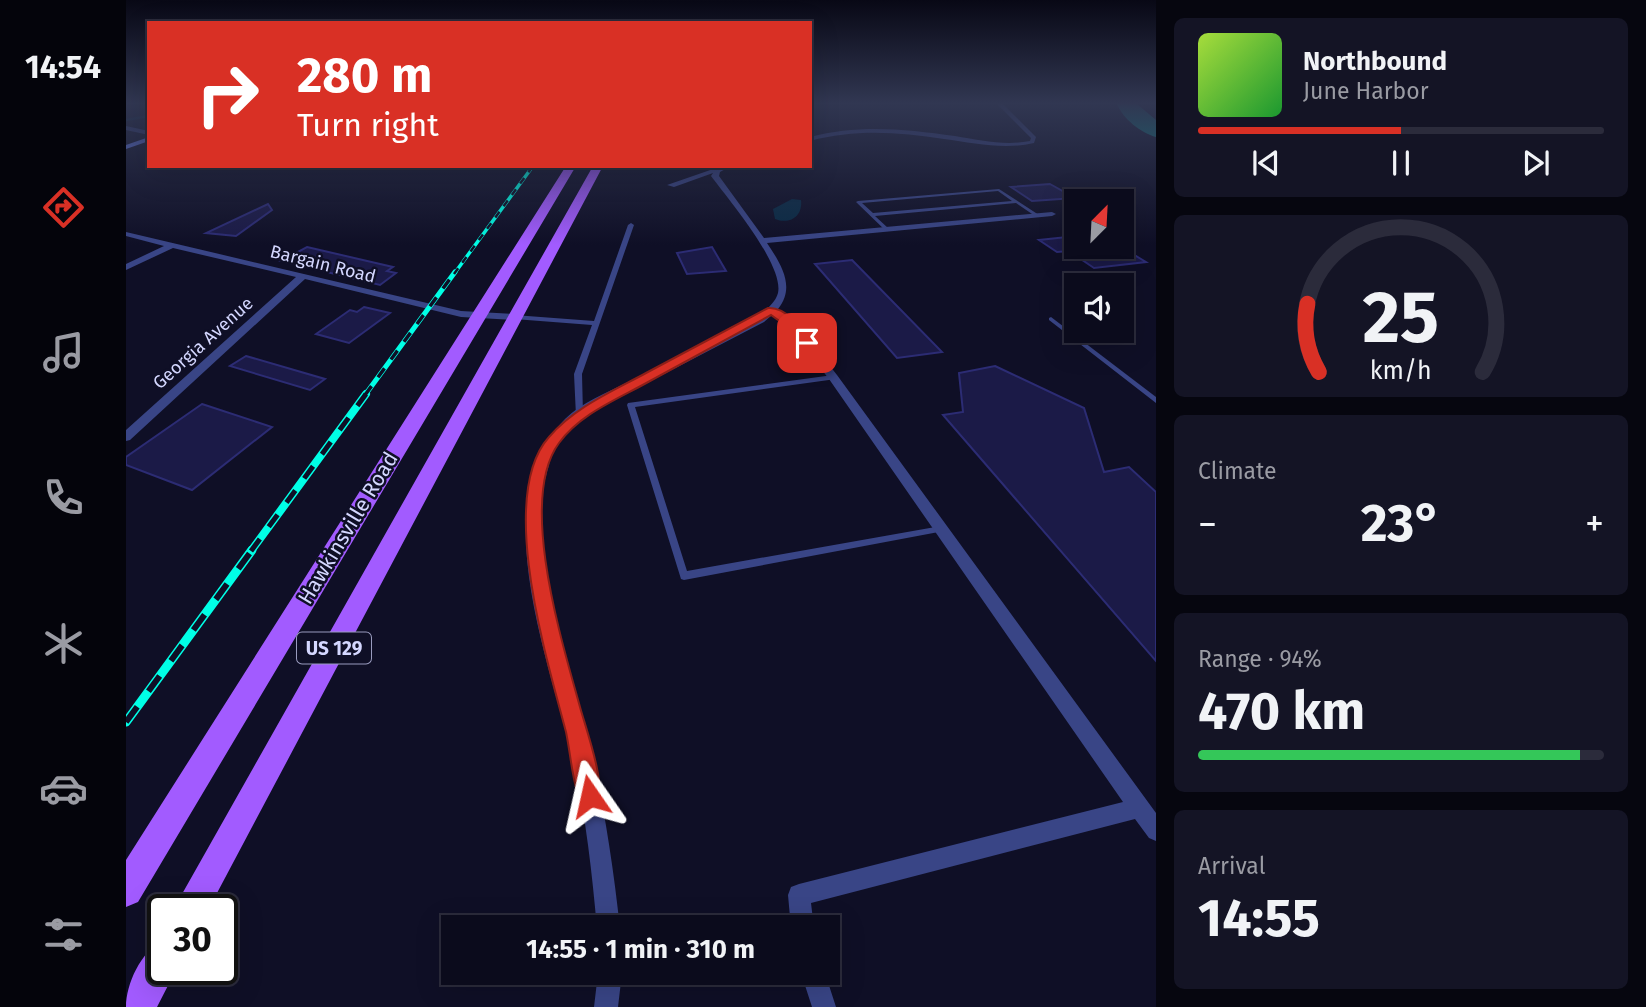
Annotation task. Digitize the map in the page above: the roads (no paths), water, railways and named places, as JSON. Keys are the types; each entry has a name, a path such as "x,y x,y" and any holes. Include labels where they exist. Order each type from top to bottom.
{"main road":[{"name":"Hawkinsville Road","path":"126,890 570,168"},
{"name":"Hawkinsville Road","path":"199,894 597,168"},
{"path":"136,1007 148,985"}],"street":[{"path":"671,185 721,168"},
{"path":"608,915 604,875 580,745 542,601 534,520 536,485 543,460 552,442 579,414 772,310 780,300 784,286 777,266 715,176 723,168"},
{"path":"760,241 1052,214"},
{"name":"Bargain Road","path":"126,234 461,314 514,317"},
{"path":"126,267 172,245"},
{"name":"Georgia Avenue","path":"126,437 304,275"},
{"path":"772,310 793,326 833,377 1156,831"},
{"path":"801,915 799,895 1139,808"},
{"path":"606,1007 609,985"},
{"path":"817,985 824,1007"}],"lane":[{"path":"886,229 858,202 999,190 1037,215"},
{"path":"872,215 1017,202"},
{"path":"579,414 578,374 631,225"},
{"path":"514,317 596,323"},
{"path":"1051,319 1156,401"},
{"path":"833,377 631,405 684,576 941,529"}],"water":[{"path":"792,199 801,200 798,215 786,221 775,219 773,209"}],"railway":[{"path":"454,274 532,168"},
{"path":"365,395 455,272"},
{"path":"251,551 366,394"},
{"path":"126,722 252,550"}]}
